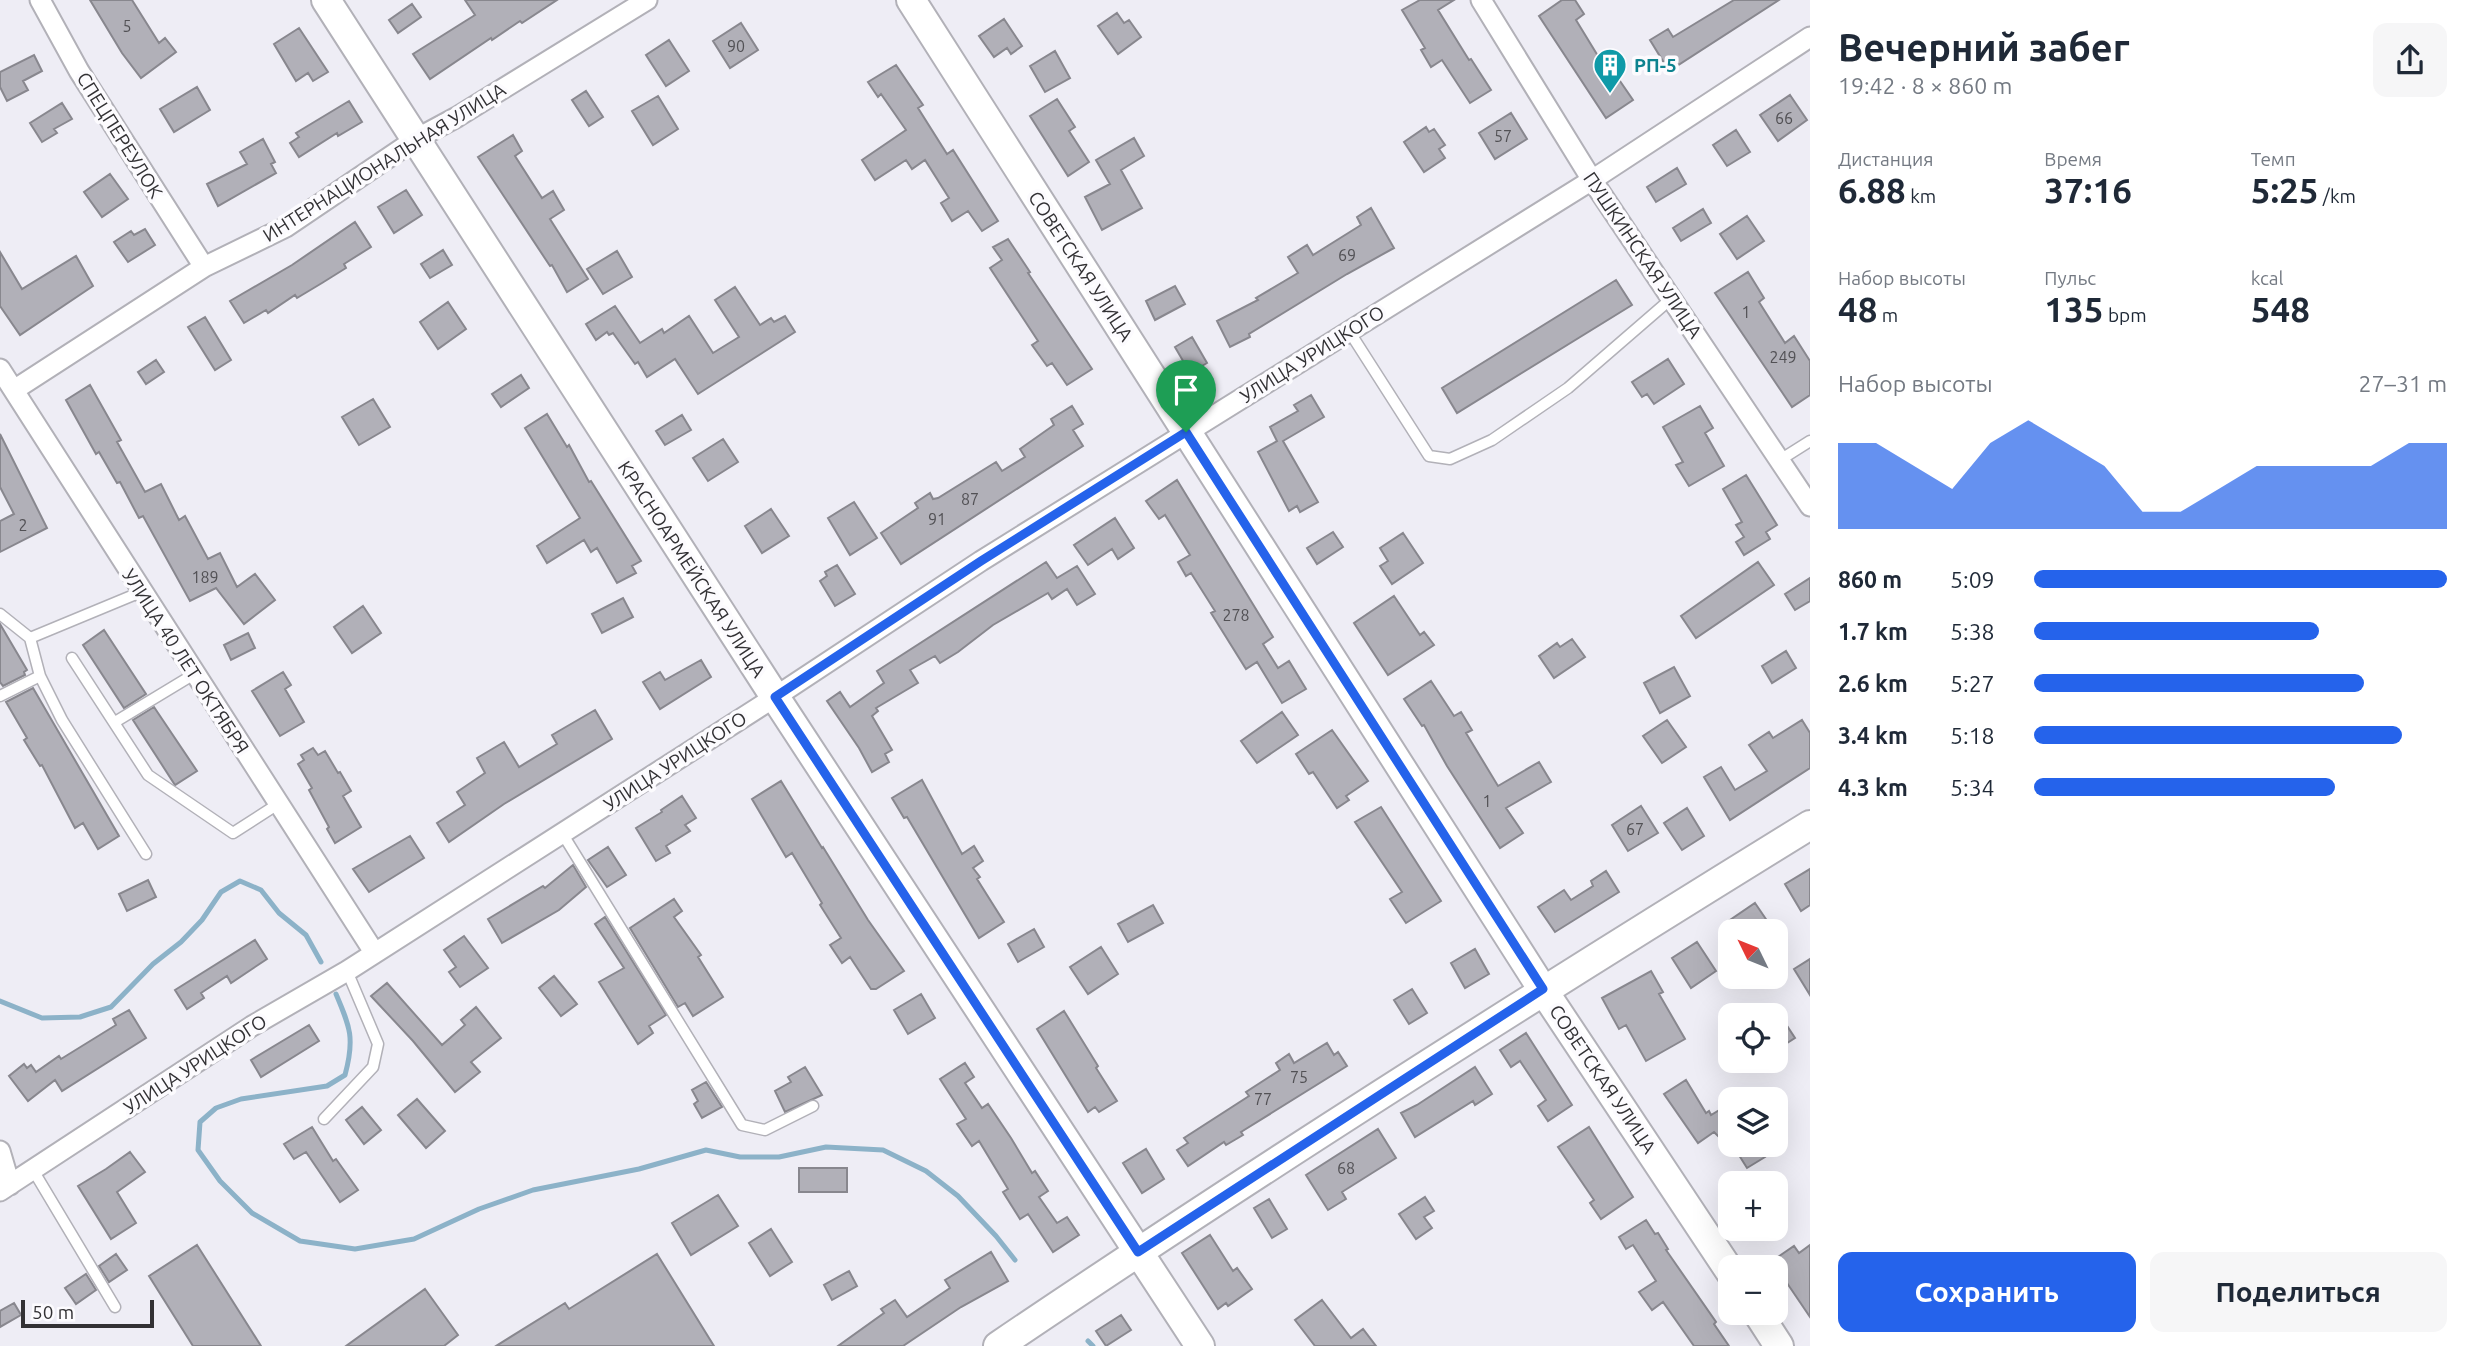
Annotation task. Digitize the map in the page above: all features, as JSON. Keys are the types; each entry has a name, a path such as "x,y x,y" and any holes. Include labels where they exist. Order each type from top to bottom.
{"street":[{"name":"СПЕЦПЕРЕУЛОК","path":"40,0 79,71 204,267"},
{"name":"КРАСНОАРМЕЙСКАЯ УЛИЦА","path":"326,0 775,697 1200,1346"},
{"name":"ИНТЕРНАЦИОНАЛЬНАЯ УЛИЦА","path":"14,390 204,267 286,227 416,139 457,117 647,0"},
{"name":"СОВЕТСКАЯ УЛИЦА","path":"911,0 1543,989 1719,1255"},
{"name":"ПУШКИНСКАЯ УЛИЦА","path":"1481,0 1592,180 1810,506"},
{"name":"УЛИЦА УРИЦКОГО","path":"5,1188 252,1026 347,971 775,697 981,561 1592,180 1810,37"},
{"name":"УЛИЦА 40 ЛЕТ ОКТЯБРЯ","path":"0,369 374,952"},
{"path":"998,1346 1543,989 1810,825"},
{"path":"0,1151 5,1188"},
{"path":"1765,1325 1779,1346"}],"lane":[{"path":"1349,331 1429,456 1450,459 1492,440 1568,388 1672,298"},
{"path":"1780,460 1810,442"},
{"path":"30,638 141,592"},
{"path":"0,614 30,638 40,676 62,720 146,853"},
{"path":"72,658 148,775 233,833 278,804"},
{"path":"115,722 196,673"},
{"path":"0,696 40,676"},
{"path":"562,833 742,1125 765,1130 813,1106"},
{"path":"324,1119 373,1067 378,1044 347,971"},
{"path":"33,1170 115,1307"}],"building":[{"path":"90,0 132,0 159,43 165,38 176,52 141,78 122,53"},
{"path":"465,0 557,0 522,23 520,21 492,40 491,38 430,79 413,54 475,15"},
{"path":"1420,0 1454,0 1438,10 1491,90 1470,103 1442,60 1431,67 1421,50 1425,48 1402,10"},
{"path":"1562,0 1575,0 1584,14 1576,20 1609,74 1613,71 1633,100 1606,118 1539,16"},
{"path":"1734,0 1779,0 1669,71 1650,40 1668,29 1673,37"},
{"path":"412,4 421,17 398,33 389,20"},
{"path":"1117,13 1124,23 1129,20 1141,37 1118,54 1098,26"},
{"path":"1004,19 1022,46 1011,54 1007,48 994,57 979,36"},
{"path":"741,23 758,50 730,68 713,41"},
{"path":"299,28 328,72 313,81 308,73 296,81 274,44"},
{"path":"669,40 689,71 666,86 646,55"},
{"path":"1055,51 1070,78 1045,92 1030,66"},
{"path":"34,55 42,71 23,81 28,90 7,101 0,87 0,72"},
{"path":"896,65 923,105 918,108 947,154 953,150 998,221 982,231 968,211 952,221 941,203 949,198 925,160 912,169 906,160 875,180 862,160 906,130 881,94 878,97 868,82"},
{"path":"197,87 210,110 174,132 160,109"},
{"path":"586,91 603,117 589,126 572,100"},
{"path":"1790,95 1807,120 1778,141 1760,115"},
{"path":"658,96 678,129 653,145 632,111"},
{"path":"1057,99 1075,127 1069,131 1089,162 1068,176 1030,116"},
{"path":"349,101 362,122 338,136 337,133 299,157 290,143 299,137 296,133"},
{"path":"62,103 72,119 54,129 57,133 42,142 30,123"},
{"path":"1511,113 1527,139 1495,159 1479,133"},
{"path":"1426,127 1429,132 1434,129 1445,145 1439,149 1445,158 1424,172 1404,142"},
{"path":"1736,130 1750,152 1727,166 1713,145"},
{"path":"513,135 522,151 515,156 542,198 553,191 564,210 550,219 588,279 567,292 552,265 550,266 478,157"},
{"path":"1134,138 1144,156 1121,170 1142,208 1102,230 1085,197 1110,184 1096,160"},
{"path":"263,139 275,162 271,164 276,173 218,206 207,184 247,164 240,152"},
{"path":"1677,168 1686,184 1656,202 1647,187"},
{"path":"110,174 128,199 102,217 84,192"},
{"path":"406,190 422,215 394,233 378,207"},
{"path":"1371,208 1394,248 1230,347 1217,321 1258,300 1256,298 1298,273 1288,257 1307,245 1313,255 1361,225 1357,217"},
{"path":"1703,209 1711,223 1681,241 1673,228"},
{"path":"1747,216 1764,241 1737,259 1720,234"},
{"path":"355,222 371,247 344,264 346,268 297,298 295,295 268,313 266,310 244,323 230,301 292,265"},
{"path":"145,229 155,245 128,262 114,242 131,231 134,235"},
{"path":"1008,239 1092,369 1067,385 1052,363 1047,366 1032,345 1038,341 990,268 1002,260 993,247"},
{"path":"443,250 452,265 430,278 421,264"},
{"path":"617,251 632,277 603,294 587,269"},
{"path":"0,252 22,289 76,256 93,286 20,335 0,306"},
{"path":"1748,272 1764,298 1759,302 1785,343 1794,336 1810,361 1810,395 1792,407 1715,293"},
{"path":"1616,280 1632,305 1457,413 1442,388"},
{"path":"1175,286 1185,304 1155,320 1146,301"},
{"path":"735,287 760,325 771,318 774,322 785,316 795,332 698,394 675,359 647,377 613,333 609,335 607,332 596,340 586,324 615,306 640,343 662,329 664,333 689,316 713,353 739,337 715,300"},
{"path":"448,302 466,329 438,349 420,322"},
{"path":"205,317 231,360 215,370 188,327"},
{"path":"1192,337 1207,363 1190,373 1175,347"},
{"path":"1668,359 1684,384 1654,404 1647,394 1642,397 1632,382"},
{"path":"156,360 164,372 146,384 138,372"},
{"path":"521,375 529,388 501,407 492,394"},
{"path":"90,385 121,440 117,442 145,492 161,484 179,520 185,516 208,559 220,553 237,587 255,574 275,600 244,624 216,588 190,601 143,516 139,518 120,482 117,483 99,452 96,454 66,400"},
{"path":"1311,395 1324,417 1283,441 1318,502 1300,512 1297,506 1289,511 1258,452 1277,441 1270,427 1298,411 1294,405"},
{"path":"373,399 390,427 359,445 342,417"},
{"path":"1072,406 1083,424 1073,430 1083,446 901,564 881,533 918,508 915,503 930,493 933,499 938,498 996,462 1002,471 1025,457 1020,449 1054,425 1051,419"},
{"path":"1700,406 1713,428 1705,433 1724,466 1689,486 1676,465 1683,462 1663,427"},
{"path":"547,414 641,561 632,566 636,573 617,583 597,548 591,552 584,540 547,563 537,546 580,518 525,428"},
{"path":"682,415 691,430 665,445 656,431"},
{"path":"0,434 47,528 0,552 0,521 14,514 0,487"},
{"path":"723,439 738,462 708,481 693,458"},
{"path":"1746,475 1777,525 1766,532 1770,539 1744,555 1736,542 1744,537 1736,525 1742,522 1723,489"},
{"path":"1177,480 1273,637 1263,644 1278,668 1289,661 1306,689 1282,703 1257,662 1246,669 1211,613 1215,611 1191,573 1186,576 1178,562 1190,555 1165,515 1159,519 1146,501"},
{"path":"854,502 877,538 850,555 828,518"},
{"path":"771,509 789,536 762,553 745,526"},
{"path":"1115,518 1134,548 1118,559 1112,549 1088,565 1074,545"},
{"path":"1333,532 1343,547 1317,564 1307,548"},
{"path":"1403,533 1423,563 1392,584 1380,566 1388,561 1380,548"},
{"path":"1046,562 1057,578 1077,566 1095,594 1077,605 1067,589 1052,599 1048,593 993,625 940,663 935,656 910,670 918,683 876,708 878,711 872,716 892,750 885,754 889,762 872,772 827,701 840,692 850,707 884,683 877,671"},
{"path":"1758,562 1774,585 1696,638 1681,616"},
{"path":"837,565 855,594 835,606 820,581 827,576 825,572"},
{"path":"1810,578 1810,601 1795,610 1785,594"},
{"path":"1394,596 1420,635 1424,632 1434,645 1388,675 1354,623"},
{"path":"623,598 633,617 602,633 592,614"},
{"path":"363,606 381,633 352,653 334,627"},
{"path":"0,624 27,670 25,675 3,686 0,682"},
{"path":"104,630 146,694 124,708 83,645"},
{"path":"248,633 255,648 231,660 224,645"},
{"path":"1572,639 1585,657 1554,678 1539,656 1557,643 1560,647"},
{"path":"1786,651 1796,668 1772,683 1762,666"},
{"path":"701,660 711,677 660,709 643,682 660,672 665,680"},
{"path":"1674,667 1690,696 1660,713 1644,683"},
{"path":"283,672 291,685 285,689 304,722 280,736 252,691"},
{"path":"1431,681 1454,716 1461,712 1472,730 1466,733 1498,786 1539,762 1551,782 1506,808 1523,833 1500,848 1424,725 1422,726 1404,699"},
{"path":"33,688 119,836 98,849 83,823 75,828 42,765 40,766 24,740 27,738 6,702"},
{"path":"154,707 197,771 175,785 133,720"},
{"path":"595,710 612,739 504,804 449,842 437,823 465,805 457,792 485,773 477,758 504,742 519,767 557,744 552,735"},
{"path":"1282,712 1298,735 1257,763 1241,741"},
{"path":"1667,720 1686,747 1662,763 1643,736"},
{"path":"1802,720 1810,733 1810,768 1730,820 1704,777 1721,767 1735,790 1767,771 1749,745 1769,732 1773,738"},
{"path":"1332,730 1368,781 1346,796 1349,800 1337,808 1313,772 1309,774 1296,754"},
{"path":"313,748 318,755 325,751 338,773 340,772 351,791 343,796 361,827 335,843 309,790 312,788 298,764 304,760 301,755"},
{"path":"922,780 962,854 974,846 983,861 973,868 1004,922 979,938 907,817 904,818 892,798"},
{"path":"781,781 868,920 904,971 876,989 871,989 850,957 842,963 830,945 841,938 792,853 786,857 752,799"},
{"path":"682,796 696,818 685,825 690,831 666,846 670,853 656,861 636,828"},
{"path":"1641,806 1658,833 1628,851 1612,825"},
{"path":"1381,807 1441,901 1406,923 1390,899 1402,892 1355,822"},
{"path":"1687,808 1704,836 1682,850 1664,823"},
{"path":"410,836 424,858 369,892 353,869"},
{"path":"608,847 626,875 607,887 588,860"},
{"path":"573,865 586,887 559,910 502,943 488,919 543,886 545,888"},
{"path":"1810,869 1810,905 1801,911 1785,884"},
{"path":"1606,871 1619,892 1555,932 1538,907 1564,890 1571,900 1593,886 1591,881"},
{"path":"148,880 156,897 127,911 119,894"},
{"path":"674,899 682,911 674,917 701,955 698,957 723,997 693,1016 685,1003 678,1007 630,928"},
{"path":"1755,903 1766,919 1731,919"},
{"path":"1153,905 1163,923 1128,942 1118,924"},
{"path":"605,917 666,1015 649,1026 653,1033 638,1044 599,982 624,968 595,924"},
{"path":"1034,929 1044,947 1018,962 1008,944"},
{"path":"464,936 488,968 460,987 449,972 456,967 444,950"},
{"path":"255,940 267,959 231,983 227,976 201,993 204,998 187,1009 175,990"},
{"path":"1697,942 1716,971 1691,988 1672,958"},
{"path":"1101,947 1118,974 1088,994 1070,967"},
{"path":"1475,949 1489,974 1465,988 1451,963"},
{"path":"1810,959 1810,995 1794,969"},
{"path":"1651,971 1663,992 1659,994 1685,1039 1646,1061 1626,1025 1619,1029 1602,998"},
{"path":"554,976 577,1004 561,1016 539,988"},
{"path":"387,983 442,1045 465,1025 461,1020 476,1007 501,1038 471,1062 480,1072 455,1092 371,996"},
{"path":"1412,989 1427,1013 1409,1024 1394,1000"},
{"path":"921,994 935,1018 908,1034 894,1010"},
{"path":"129,1010 146,1038 62,1091 55,1080 28,1101 9,1076 24,1064 27,1068 31,1065 36,1072 59,1056 61,1059 116,1025 113,1019"},
{"path":"1064,1011 1117,1101 1099,1112 1095,1107 1088,1112 1037,1029"},
{"path":"309,1025 319,1041 261,1077 251,1060"},
{"path":"1788,1027 1795,1038 1788,1042"},
{"path":"1526,1033 1572,1105 1548,1121 1538,1106 1546,1100 1520,1061 1511,1067 1500,1050"},
{"path":"1327,1043 1334,1055 1338,1052 1347,1066 1241,1132 1243,1135 1226,1145 1224,1142 1188,1166 1177,1150 1188,1143 1184,1138 1249,1096 1246,1092 1280,1070 1276,1063 1289,1054 1294,1063"},
{"path":"965,1063 974,1077 965,1083 982,1108 988,1104 1032,1173 1035,1171 1048,1191 1039,1197 1057,1223 1067,1217 1079,1235 1053,1252 1028,1214 1020,1219 1003,1192 1008,1189 979,1141 972,1146 957,1124 966,1119 940,1079"},
{"path":"805,1067 822,1095 785,1112 775,1091 791,1082 788,1077"},
{"path":"1475,1067 1492,1094 1475,1105 1473,1101 1415,1137 1401,1113"},
{"path":"1686,1080 1706,1113 1709,1111 1711,1115 1718,1111 1718,1136 1714,1132 1698,1143 1664,1094"},
{"path":"706,1082 722,1107 702,1118 694,1104 698,1101 692,1090"},
{"path":"417,1099 445,1131 426,1148 398,1115"},
{"path":"362,1107 381,1130 364,1144 346,1120"},
{"path":"312,1127 333,1161 336,1159 358,1190 340,1202 306,1152 294,1159 284,1144"},
{"path":"1589,1127 1633,1197 1601,1219 1590,1203 1594,1200 1558,1147"},
{"path":"1378,1129 1396,1158 1342,1192 1346,1199 1328,1210 1306,1175"},
{"path":"1146,1149 1164,1179 1142,1193 1123,1163"},
{"path":"130,1152 145,1172 117,1192 136,1223 111,1239 78,1186"},
{"path":"1740,1157 1765,1157 1747,1168"},
{"path":"799,1168 847,1168 847,1192 799,1192"},
{"path":"718,1195 738,1226 691,1255 672,1223"},
{"path":"1425,1197 1434,1211 1424,1217 1432,1228 1416,1239 1399,1214"},
{"path":"1269,1199 1287,1229 1272,1238 1254,1208"},
{"path":"1646,1220 1655,1234 1658,1233 1668,1249 1666,1250 1716,1322 1714,1324 1729,1346 1694,1346 1663,1302 1652,1310 1639,1292 1656,1281 1633,1245 1626,1249 1619,1237"},
{"path":"771,1229 792,1262 770,1276 749,1243"},
{"path":"1210,1235 1233,1271 1237,1268 1252,1289 1228,1306 1226,1303 1218,1309 1182,1253"},
{"path":"197,1245 261,1346 193,1346 149,1276"},
{"path":"1810,1245 1810,1317 1788,1285 1788,1255 1781,1255 1794,1246 1799,1253"},
{"path":"991,1252 1008,1281 961,1307 903,1346 838,1346 884,1313 881,1309 895,1300 907,1317 950,1288 945,1280"},
{"path":"116,1254 127,1270 109,1282 99,1266"},
{"path":"657,1254 714,1346 496,1346 565,1303 569,1309"},
{"path":"849,1271 857,1286 832,1300 824,1285"},
{"path":"86,1274 96,1290 76,1304 65,1288"},
{"path":"425,1289 458,1335 444,1346 346,1346"},
{"path":"1322,1300 1351,1338 1363,1329 1376,1346 1315,1346 1295,1320"},
{"path":"14,1303 21,1315 0,1327 0,1311"},
{"path":"1121,1315 1131,1330 1106,1346 1096,1331"}],"waterway":[{"path":"0,1001 42,1018 80,1017 111,1007 153,964 181,942 202,920 221,892 240,881 261,890 279,913 306,935 321,962"},
{"path":"336,994 349,1033 350,1051 345,1075 327,1086 241,1099 216,1108 200,1122 198,1150 220,1181 252,1213 300,1241 355,1249 414,1239 479,1209 533,1190 639,1169 706,1150 740,1157 779,1157 826,1147 883,1150 926,1171 958,1196 1015,1260"},
{"path":"1088,1341 1093,1346"}],"place":[{"name":"РП-5","path":"1610,95"}],"route":[{"path":"1186,432 1543,989 1138,1252 775,697 981,561 1186,432"}]}
